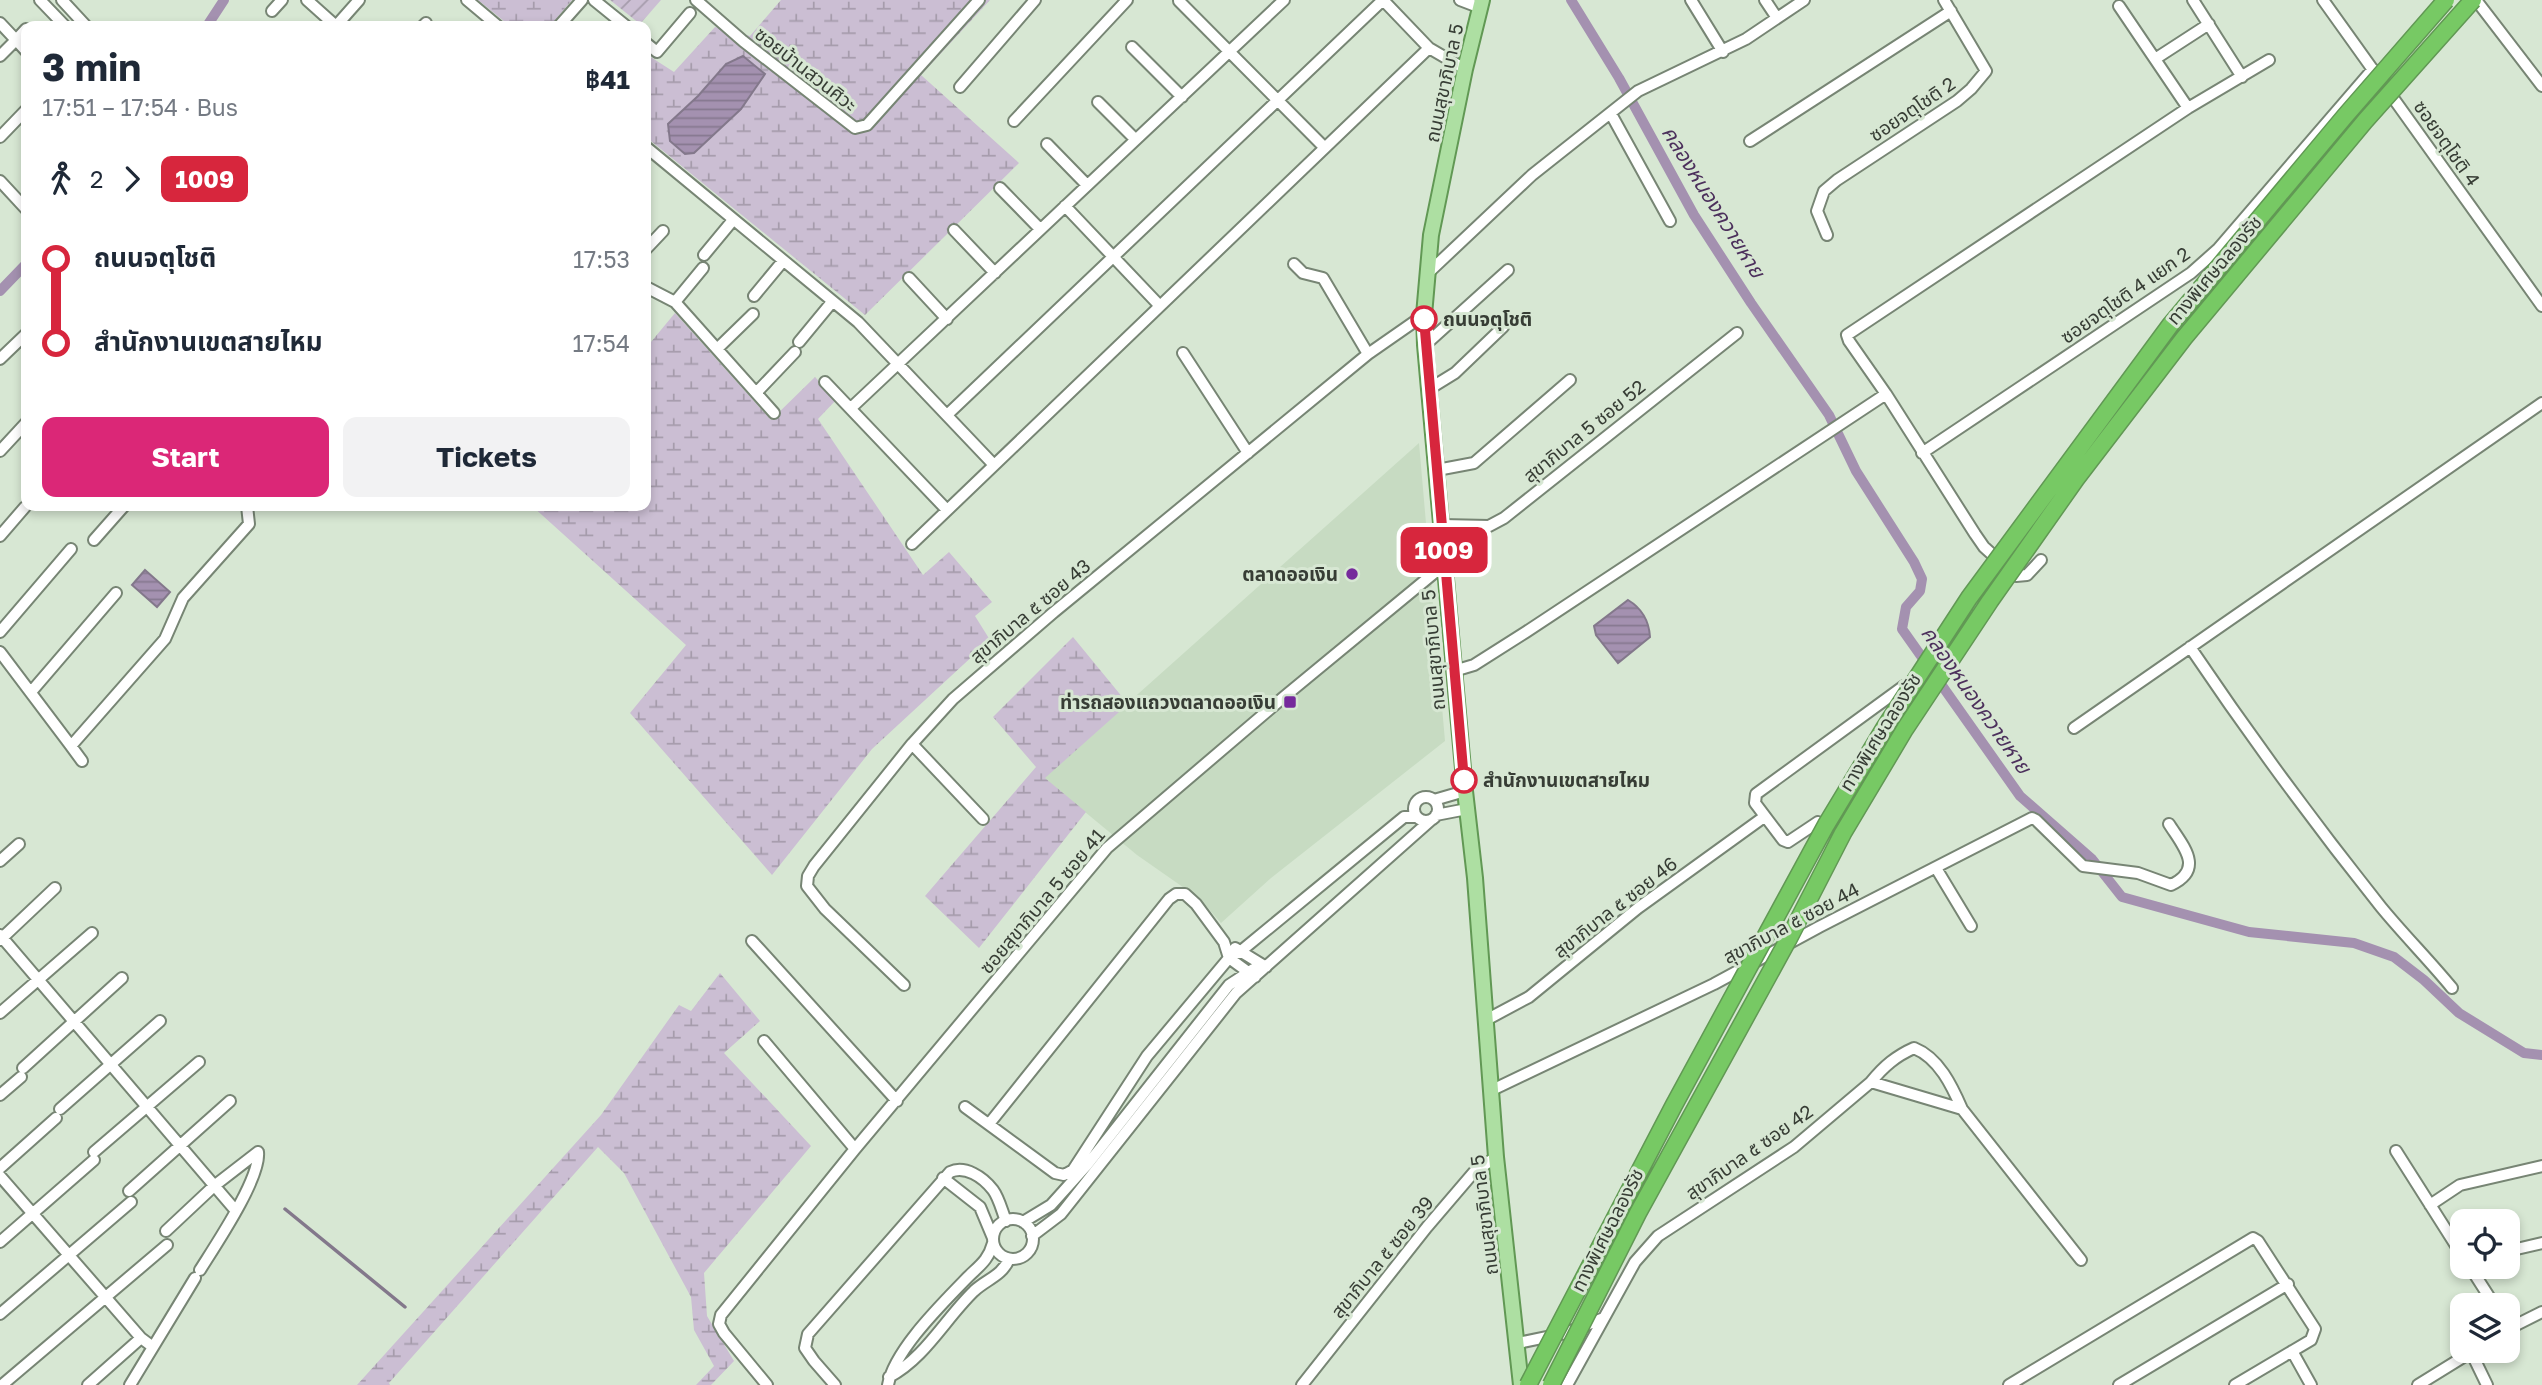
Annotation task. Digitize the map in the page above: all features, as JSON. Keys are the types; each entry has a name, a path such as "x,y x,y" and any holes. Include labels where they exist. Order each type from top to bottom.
{"highway":[{"name":"ทางพิเศษฉลองรัช","path":"1528,1385 1674,1105 1826,825 1885,727 1969,598 2171,324 2358,100 2446,0"},
{"name":"ทางพิเศษฉลองรัช","path":"1550,1385 1638,1213 1788,940 1843,833 1905,729 1990,601 2076,479 2184,338 2365,121 2474,0"}],"main road":[{"name":"ถนนสุขาภิบาล 5","path":"1481,4 1431,235 1424,315 1454,671 1475,878 1490,1091 1521,1385"}],"street":[{"path":"40,0 60,21"},
{"path":"62,0 81,21"},
{"path":"272,10 282,0"},
{"path":"307,0 330,21"},
{"path":"340,21 359,0"},
{"path":"467,0 492,21"},
{"path":"563,21 582,0"},
{"path":"594,0 620,21"},
{"name":"ซอยบ้านสวนศิวะ","path":"696,0 849,125 860,128 867,125 979,0"},
{"path":"960,87 1035,0"},
{"path":"1014,121 1127,0"},
{"path":"947,415 1383,0 1429,48 1465,69"},
{"path":"1460,0 1481,4"},
{"path":"1691,0 1723,52"},
{"path":"1765,0 1776,18"},
{"path":"1428,273 1532,175 1611,114 1622,102 1638,91 1723,52 1804,0"},
{"name":"ซอยจตุโชติ 2","path":"1826,234 1817,211 1824,191 1957,101 1972,89 1986,71 1944,0"},
{"path":"2193,0 2242,77"},
{"name":"ซอยจตุโชติ 4","path":"2323,0 2542,306"},
{"path":"2474,0 2542,86"},
{"path":"1179,1 1324,147"},
{"path":"851,408 1086,184 1182,97 1276,2"},
{"path":"2119,6 2188,108"},
{"path":"1750,141 1951,11"},
{"path":"651,47 657,52 690,13"},
{"path":"0,23 21,46"},
{"path":"2155,59 2209,24"},
{"path":"0,56 21,35"},
{"path":"1132,47 1182,97"},
{"path":"912,544 1429,48"},
{"path":"2041,560 2026,575 2016,576 1984,547 1847,335 1853,328 2188,108 2269,60"},
{"name":"ซอยจตุโชติ 4 แยก 2","path":"1922,453 2191,273 2218,249 2373,69"},
{"path":"1098,102 1135,139"},
{"path":"1611,114 1670,221"},
{"path":"0,137 21,115"},
{"path":"1047,145 1086,184"},
{"path":"651,150 858,322 994,465"},
{"path":"0,181 21,203"},
{"path":"1000,188 1040,229"},
{"path":"18,200 21,197"},
{"path":"1065,206 1159,305"},
{"path":"704,255 733,219"},
{"path":"954,230 995,273"},
{"path":"651,244 663,231"},
{"path":"754,296 783,261"},
{"path":"1294,264 1303,273 1323,278 1368,354"},
{"path":"675,302 704,268"},
{"path":"1425,345 1508,270"},
{"path":"909,278 947,319"},
{"path":"651,290 675,302 774,413"},
{"path":"756,393 832,302"},
{"path":"717,349 752,314"},
{"name":"สุขาภิบาล ๕ ซอย 43","path":"904,985 825,909 807,886 808,876 814,866 912,744 953,699 1368,354 1424,315"},
{"path":"1429,389 1455,373 1503,327"},
{"name":"สุขาภิบาล 5 ซอย 52","path":"1442,525 1489,526 1504,518 1737,333"},
{"path":"0,359 21,339"},
{"path":"1183,353 1248,453"},
{"path":"1437,470 1474,463 1570,380"},
{"path":"825,382 947,510"},
{"path":"1454,671 1474,665 1886,394"},
{"path":"2074,728 2542,403"},
{"path":"0,451 21,428"},
{"path":"0,536 22,511"},
{"path":"94,540 120,511"},
{"path":"71,746 164,639 183,598 249,524 248,511"},
{"path":"0,632 71,549"},
{"name":"ซอยสุขาภิบาล 5 ซอย 41","path":"767,1385 724,1333 719,1324 721,1315 855,1149 1107,848 1445,564"},
{"path":"31,692 116,593"},
{"path":"2190,647 2315,822 2399,929 2452,988"},
{"path":"0,652 82,761"},
{"path":"1818,822 1788,842 1783,840 1755,803 1756,794 1905,686"},
{"path":"912,744 984,819"},
{"path":"1417,817 1414,809 1416,802 1423,798 1434,800 1465,791"},
{"path":"943,1178 979,1207 998,1253 1009,1259 1019,1258 1029,1252 1032,1236 1061,1214 1236,993 1263,965 1289,948 1433,817 1437,807 1434,800"},
{"path":"965,1107 1055,1173 1064,1175 1073,1170 1147,1056 1229,958 1404,817 1417,817 1423,821 1467,809"},
{"name":"สุขาภิบาล ๕ ซอย 46","path":"1486,1020 1529,998 1638,908 1764,817"},
{"name":"สุขาภิบาล ๕ ซอย 44","path":"1490,1091 1714,984 2032,818 2083,866 2138,873 2171,885 2181,881 2189,872 2190,864 2186,850 2169,824"},
{"path":"0,861 19,844"},
{"path":"1936,868 1971,926"},
{"path":"55,888 1,938 236,1211"},
{"path":"989,1124 1169,899 1176,894 1185,894 1196,904 1224,942 1229,958 1253,975"},
{"path":"0,1013 92,933"},
{"path":"752,941 897,1101"},
{"path":"1224,942 1263,965"},
{"path":"888,1381 895,1360 964,1280 989,1258 997,1227 1006,1221 1023,1222 1051,1205 1087,1164 1229,985 1253,975"},
{"path":"0,1094 122,978"},
{"path":"0,1168 160,1021"},
{"path":"764,1041 855,1149"},
{"name":"สุขาภิบาล ๕ ซอย 42","path":"1567,1385 1635,1262 1658,1236 1794,1147 1871,1082 1891,1061 1914,1048 1924,1052 1948,1079 1962,1109"},
{"path":"0,1242 199,1062"},
{"path":"1871,1082 1962,1109 2081,1260"},
{"path":"0,1314 69,1255 230,1101"},
{"path":"2396,1151 2450,1236"},
{"path":"130,1385 236,1211 259,1162 258,1152 214,1186 166,1231"},
{"name":"สุขาภิบาล ๕ ซอย 39","path":"1303,1385 1435,1218 1474,1172 1496,1157"},
{"path":"2430,1205 2460,1185 2542,1166"},
{"path":"835,1385 814,1362 806,1348 808,1334 943,1178 958,1168 968,1170 993,1190 1006,1221"},
{"path":"0,1176 141,1338 153,1347"},
{"path":"1023,1222 1032,1236"},
{"path":"2009,1385 2253,1238 2258,1241 2315,1329 2311,1340 2235,1385"},
{"path":"2520,1248 2542,1243"},
{"path":"2,1385 167,1245"},
{"path":"888,1381 905,1369 975,1290 1004,1271 1009,1259"},
{"path":"964,1280 975,1290"},
{"path":"2119,1385 2287,1284"},
{"path":"2520,1322 2542,1312"},
{"path":"1518,1343 1566,1333 1606,1316"},
{"path":"931,1317 943,1326"},
{"path":"88,1385 141,1338"},
{"path":"2292,1351 2311,1385"},
{"path":"2418,1385 2454,1363"},
{"path":"2477,1363 2487,1385"}],"shaded area":[{"path":"743,56 765,74 741,109 694,153 685,154 670,141 668,124 698,96 726,64"},
{"name":"ตลาดออเงิน","path":"1419,443 1445,741 1271,878 1221,923 1200,899 1137,855 1044,778"},
{"path":"145,570 170,592 157,607 132,585"},
{"path":"1628,600 1638,607 1644,616 1650,637 1618,663 1596,635 1594,626"}],"green space":[{"path":"478,0 572,0 554,21 504,21"},
{"path":"610,0 661,0 643,21 636,21"},
{"path":"781,0 990,0 921,75 1019,163 865,315 651,141 651,57 674,72 715,27 750,36","holes":["698,96 741,109 668,124"]},
{"path":"675,313 771,420 815,377 836,400 818,419 923,575 949,552 992,602 975,616 990,640 872,749 772,875 630,713 686,645 538,511 651,511 651,342"},
{"path":"1073,637 1128,704 1045,778 1086,812 979,948 925,896 1036,767 993,717"},
{"path":"720,973 760,1021 724,1053 811,1146 704,1273 707,1316 734,1361 711,1385 696,1385 714,1366 694,1330 691,1297 624,1173 598,1147 390,1385 357,1385 601,1115 679,1005 691,1011"}],"waterway":[{"path":"210,21 224,0"},
{"name":"คลองหนองควายหาย","path":"1571,0 1619,78 1694,215 1829,415 1856,471 1914,562 1922,579 1920,591 1906,607 1902,629 2020,796 2092,859 2122,897 2249,932 2354,943 2394,957 2424,980 2459,1013 2524,1053 2542,1055"},
{"path":"0,291 21,269"},
{"path":"285,1209 405,1307"}],"bus line":[{"name":"1009","path":"1424,319 1464,780"}],"place":[{"name":"ถนนจตุโชติ","path":"1424,319"},
{"name":"ตลาดออเงิน","path":"1352,574"},
{"name":"ท่ารถสองแถวงตลาดออเงิน","path":"1290,702"},
{"name":"สำนักงานเขตสายไหม","path":"1464,780"}]}
